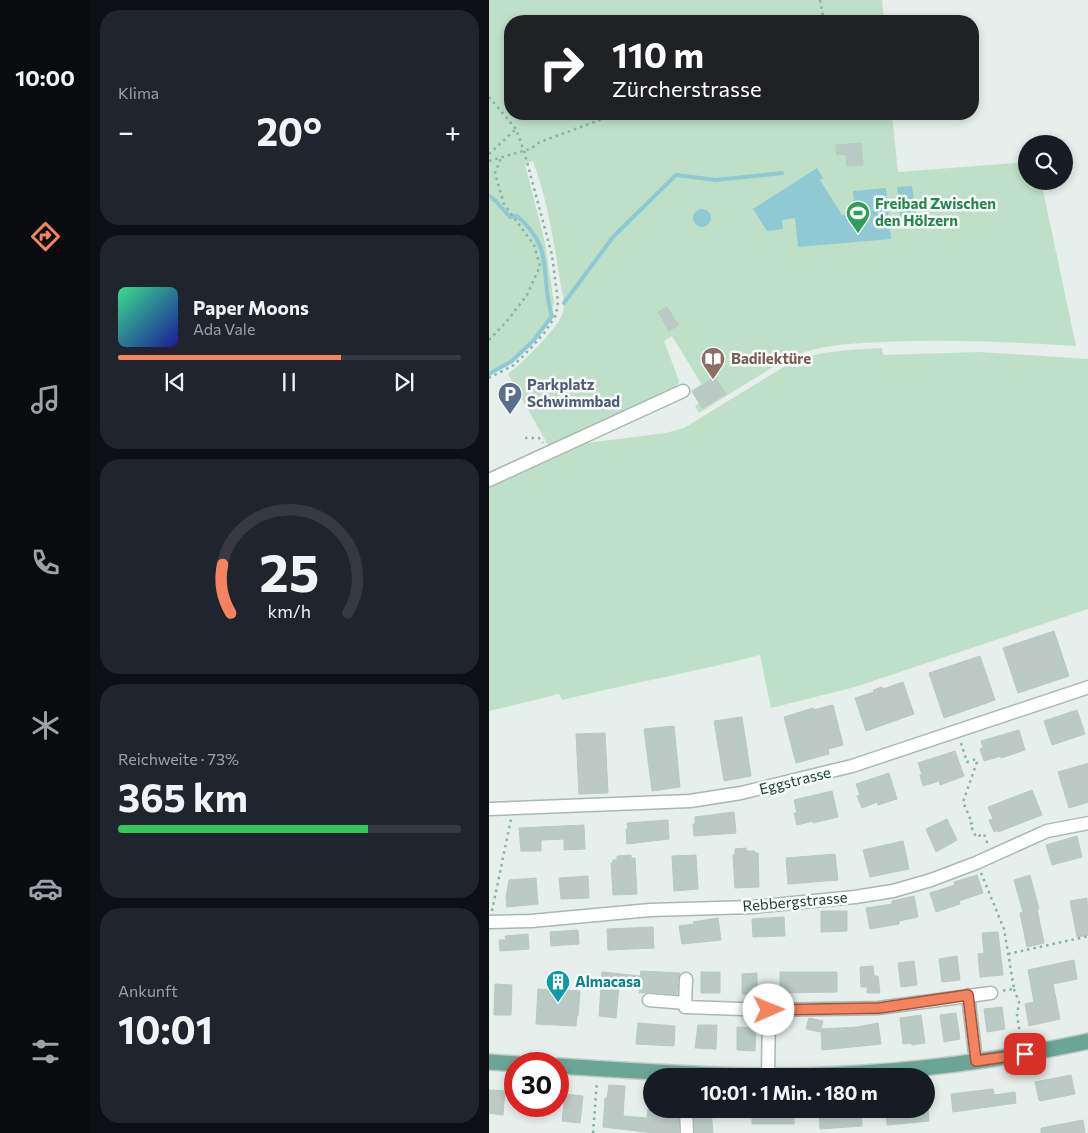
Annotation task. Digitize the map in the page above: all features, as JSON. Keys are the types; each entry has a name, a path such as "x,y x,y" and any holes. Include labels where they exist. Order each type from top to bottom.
{"main road":[{"path":"920,1068 976,1061 1088,1041"},
{"path":"489,1062 504,1063"},
{"path":"569,1067 643,1071"}],"street":[{"path":"489,480 683,392"},
{"name":"Eggstrasse","path":"489,810 690,801 741,793 793,782 852,766 1088,688"},
{"name":"Rebbergstrasse","path":"489,922 531,921 650,910 752,907 855,897 893,891 931,880 976,863 1047,831 1088,822"},
{"path":"685,1005 686,979"},
{"path":"649,1000 685,1005 769,1010 879,1008 991,993"},
{"path":"968,995 976,1061"},
{"path":"768,1068 769,1010"},
{"path":"686,1118 687,1133"}],"path":[{"path":"820,0 823,15"},
{"path":"489,96 504,114"},
{"path":"489,378 514,364 531,348 556,315 559,302 552,255 524,151 516,129 509,120"},
{"path":"489,161 530,150 541,142 600,120"},
{"path":"489,154 516,129"},
{"path":"489,340 527,295 540,266 534,245 504,204 495,173 501,158"},
{"path":"525,438 539,438 550,452"},
{"path":"960,740 967,762 976,759 977,762 963,802 976,837 983,834 989,848 985,849"},
{"path":"489,922 511,820"},
{"path":"976,863 1004,929 1014,990 1019,1002 1017,1015 1020,1034 1029,1035 1030,1037"},
{"path":"1008,954 1088,936"},
{"path":"991,993 1014,990"},
{"path":"593,1133 597,1080"}],"green space":[{"path":"489,0 882,0 883,15 504,15 504,120 893,120 898,172 1018,163 1018,190 1043,190 1076,346 930,341 881,342 819,348 784,360 699,413 695,406 699,403 692,391 702,385 672,336 664,341 679,381 673,390 549,447 508,374 546,338 562,315 564,307 549,220 533,161 525,164 545,243 554,303 551,315 532,340 512,360 489,372"},
{"path":"882,348 883,355 980,352 1088,359 1088,609 855,687 771,708 760,655 562,700 559,694 489,711 489,485 585,441 586,443 666,433 684,428 790,363 801,359 835,351"}],"water":[{"path":"817,168 823,178 820,180 842,215 855,213 853,191 886,188 891,239 798,247 795,218 782,220 783,229 767,231 753,209"},
{"path":"912,186 914,200 916,201 918,223 901,225 897,187"},
{"path":"698,209 706,209 711,214 709,225 698,227 693,222 693,214"}],"building":[{"path":"861,143 863,165 847,166 846,154 837,155 836,145"},
{"path":"667,307 678,325 669,331 658,312"},
{"path":"715,377 726,394 702,408 692,391"},
{"path":"1054,631 1069,676 1018,693 1003,648"},
{"path":"980,656 995,700 944,718 929,673"},
{"path":"903,682 914,714 866,731 855,698 874,692 873,690 882,687 883,689"},
{"path":"833,705 843,745 828,749 829,754 796,763 784,717 813,708 813,710"},
{"path":"1077,710 1085,734 1052,745 1044,721"},
{"path":"742,717 751,776 724,781 714,721"},
{"path":"674,726 680,787 652,791 644,729"},
{"path":"1019,730 1025,750 1001,758 1001,756 984,761 980,749 983,748 981,741"},
{"path":"605,733 608,793 579,794 576,734"},
{"path":"955,751 964,776 940,785 939,781 923,786 920,775 922,774 918,763"},
{"path":"1089,763 1089,802 1069,808 1058,772"},
{"path":"889,773 897,799 878,805 877,802 862,808 857,796 860,795 856,784"},
{"path":"1032,790 1042,815 994,832 989,820 993,819 988,807"},
{"path":"832,791 838,817 797,825 794,813 797,813 794,800"},
{"path":"734,812 736,833 694,836 693,824 695,824 695,817"},
{"path":"947,819 957,840 936,852 926,829"},
{"path":"668,820 669,839 627,844 627,823"},
{"path":"584,825 585,849 564,850 564,839 541,840 541,851 521,851 519,828"},
{"path":"1077,836 1082,857 1052,865 1046,845"},
{"path":"903,841 909,869 870,877 863,850"},
{"path":"746,848 746,851 758,853 759,887 735,888 733,855 735,855 735,849"},
{"path":"835,854 838,880 788,884 786,858"},
{"path":"631,855 631,858 635,858 637,894 613,895 611,863 613,863 613,860 617,860 617,856"},
{"path":"696,855 698,889 674,891 672,856"},
{"path":"977,875 983,893 959,901 960,904 936,912 930,893 955,885 954,882"},
{"path":"1030,875 1039,909 1037,909 1044,943 1027,947 1020,913 1023,912 1014,880"},
{"path":"588,876 589,898 561,899 559,878"},
{"path":"536,878 538,904 507,907 506,897 509,880"},
{"path":"914,896 918,917 899,921 899,924 870,929 866,908 892,904 892,901"},
{"path":"1087,898 1089,935 1077,937 1070,901"},
{"path":"821,911 847,911 847,931 821,932"},
{"path":"784,917 785,936 753,937 752,919"},
{"path":"718,918 721,940 682,944 679,926"},
{"path":"653,927 654,948 608,950 607,929"},
{"path":"578,930 579,944 551,946 550,932"},
{"path":"998,932 1003,975 980,977 978,954 984,953 982,933"},
{"path":"528,934 529,949 500,951 499,940 506,940 505,936"},
{"path":"957,956 960,980 942,982 939,959"},
{"path":"1074,960 1077,979 1053,984 1060,1019 1029,1026 1025,1004 1034,1002 1028,970"},
{"path":"914,961 917,985 901,987 898,963"},
{"path":"873,966 874,976 878,976 880,993 867,993 867,987 861,987 860,967"},
{"path":"641,971 680,973 677,994 639,993 640,989 619,987 616,1018 599,1016 602,972 640,976"},
{"path":"701,972 720,972 720,993 701,993"},
{"path":"780,972 837,972 837,992 780,993"},
{"path":"757,973 757,994 742,994 742,974"},
{"path":"495,984 512,985 511,1015 494,1015"},
{"name":"Almacasa","path":"556,987 561,987 563,990 580,991 576,1026 536,1024 538,989 553,990"},
{"path":"1002,1007 1005,1029 987,1032 984,1009"},
{"path":"956,1013 960,1039 944,1042 940,1015"},
{"path":"921,1015 925,1043 903,1044 900,1018"},
{"path":"809,1018 823,1021 820,1032 806,1029"},
{"path":"638,1023 675,1026 674,1046 636,1044"},
{"path":"878,1023 881,1044 822,1050 821,1029 857,1027"},
{"path":"698,1025 717,1025 716,1049 695,1048"},
{"path":"737,1027 756,1028 755,1051 737,1050"},
{"path":"1071,1075 1075,1094 1039,1100 1035,1082"},
{"path":"609,1085 625,1086 623,1116 678,1118 679,1133 654,1133 603,1127 605,1098 607,1098"},
{"path":"993,1089 994,1095 1015,1092 1016,1103 953,1112 951,1094"},
{"path":"489,1090 504,1091 503,1115 489,1113"},
{"path":"569,1094 583,1096 580,1123 562,1121 562,1117 569,1117"},
{"path":"694,1118 712,1118 713,1133 695,1133"},
{"path":"752,1118 794,1118 794,1124 752,1124"},
{"path":"819,1118 862,1118 862,1126 820,1129"},
{"path":"887,1118 929,1118 929,1121 887,1125"},
{"path":"1083,1120 1085,1133 1041,1133 1041,1128"}],"waterway":[{"path":"564,303 613,237 676,175 716,180 782,173"},
{"path":"489,196 510,217 517,216 529,228 537,240 542,251 548,301 552,316 534,340 512,361 489,374"}],"place":[{"name":"Freibad Zwischen den Hölzern","path":"858,234"},
{"name":"Badilektüre","path":"713,380"},
{"name":"Parkplatz Schwimmbad","path":"510,415"},
{"name":"Almacasa","path":"558,1003"}],"route":[{"path":"769,1010 879,1008 968,995 976,1061 1025,1054"}]}
